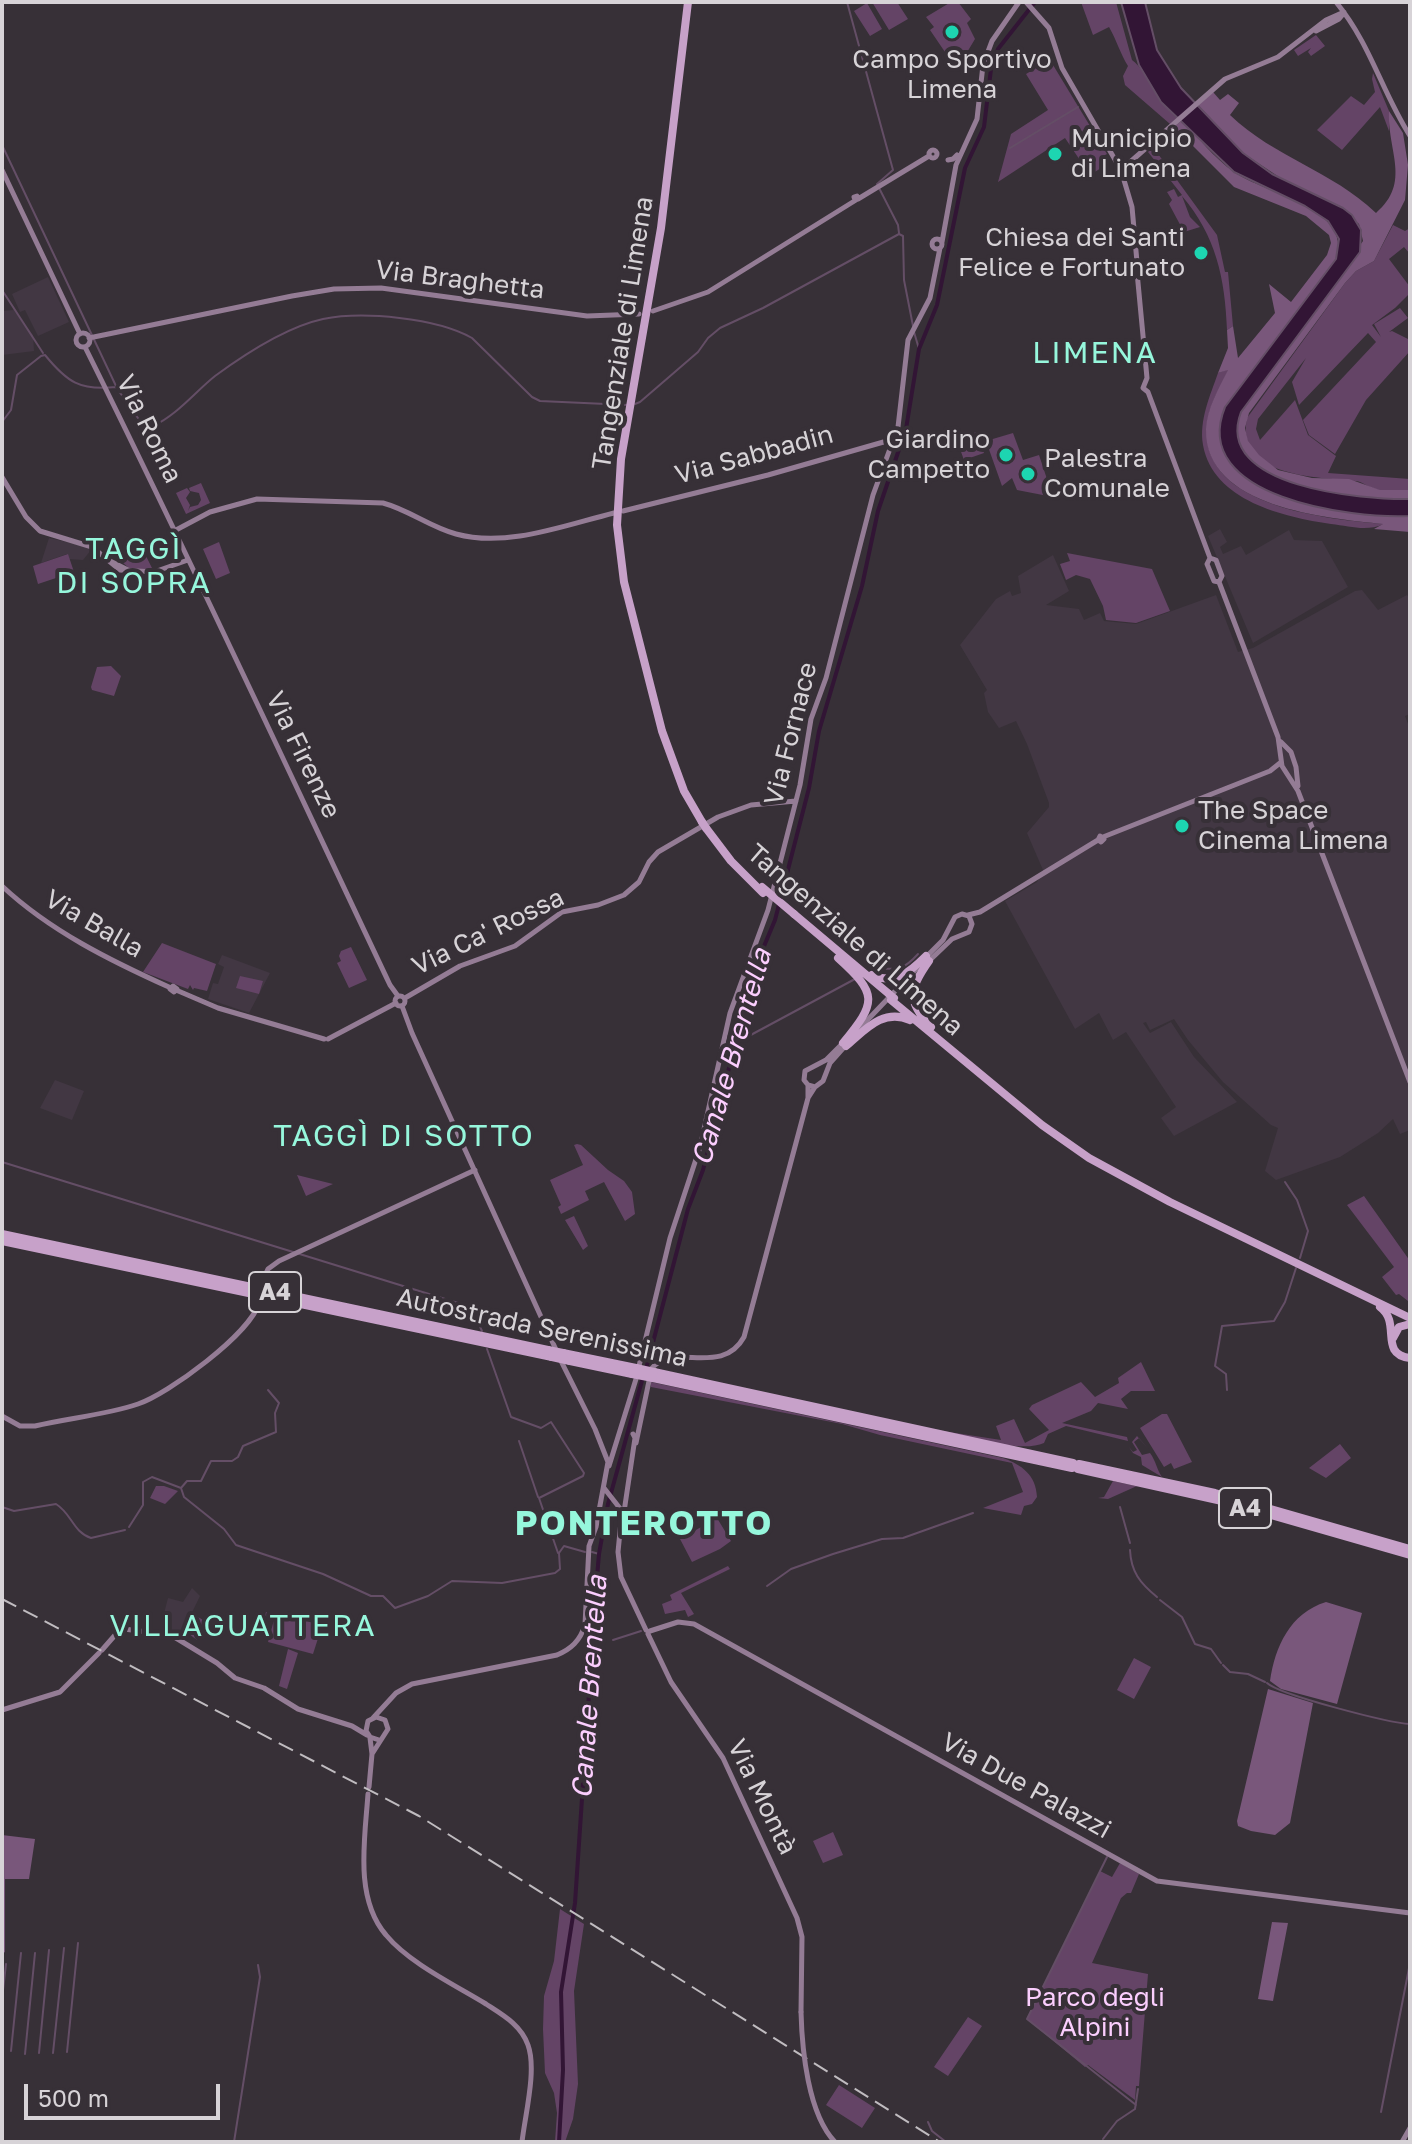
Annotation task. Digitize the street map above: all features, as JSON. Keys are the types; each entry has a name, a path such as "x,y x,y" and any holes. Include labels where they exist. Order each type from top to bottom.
{"highway":[{"name":"Tangenziale di Limena","path":"689,2 661,228 621,459 617,501 618,546 624,582 667,748 684,791 731,861 762,890 1077,1150 1128,1180 1298,1262"},
{"path":"831,947 882,979 897,978 928,959"},
{"path":"831,947 868,993 868,1009 844,1045"},
{"path":"928,959 913,986 914,1005 944,1042"},
{"path":"844,1045 872,1023 892,1015 911,1021 944,1042"},
{"name":"Autostrada Serenissima","path":"2,1234 636,1372"},
{"name":"Autostrada Serenissima","path":"2,1241 556,1354 570,1361 653,1373 1076,1466 1215,1493 1410,1552"},
{"path":"1298,1262 1410,1315"},
{"path":"1298,1262 1410,1315"},
{"path":"1356,1292 1388,1314 1394,1350 1410,1358"},
{"path":"1394,1350 1392,1340 1395,1332 1410,1324"}],"street":[{"path":"653,311 711,290 856,199 934,156 952,164 975,126 983,65 998,31 1019,2"},
{"path":"1026,2 1049,28 1068,81 1121,170 1132,207 1147,386 1210,558 1207,564 1209,571 1214,581 1219,582"},
{"path":"1335,2 1359,33 1410,136"},
{"path":"1121,170 1230,76 1278,57 1309,35 1335,10 1335,2"},
{"path":"1326,20 1344,12"},
{"path":"1335,22 1344,12"},
{"path":"1309,35 1346,19 1359,33"},
{"name":"Via Fornace","path":"634,1447 622,1424 670,1238 700,1147 730,1013 765,920 796,801 811,719 826,678 873,495 894,439 904,389 906,347 930,298 950,202 952,164"},
{"name":"Via Roma","path":"2,170 80,334 77,343 85,347 176,530"},
{"name":"Via Braghetta","path":"92,337 292,296 357,287 587,316 639,314"},
{"path":"80,334 92,337 85,347"},
{"name":"Via Sabbadin","path":"623,511 768,475 894,439"},
{"path":"2,477 26,517 40,531 90,546 120,570 154,572 188,560"},
{"path":"176,530 210,512 260,499 383,503 400,508 445,531 478,538 516,536 614,513"},
{"name":"Via Firenze","path":"176,530 400,1001 407,1024 556,1354 604,1452 608,1471"},
{"path":"928,959 943,940 953,918 959,914 980,912 1100,838 1278,767 1283,751 1219,582 1222,576 1216,560 1210,558"},
{"path":"1283,751 1291,752 1298,771 1294,778"},
{"path":"1280,762 1284,772"},
{"path":"1270,771 1279,770 1294,778 1410,1082"},
{"name":"Via Ca' Rossa","path":"400,1001 460,966 515,946 562,912 598,905 624,895 641,880 654,855 718,817 751,805 796,801"},
{"name":"Via Balla","path":"2,886 53,926 174,989 218,1008 326,1039 400,1001"},
{"path":"808,1098 823,1081 830,1063 844,1045 928,959 952,939 969,932 980,912"},
{"path":"966,914 972,924"},
{"path":"815,1087 804,1080 805,1071 826,1060 844,1045"},
{"path":"622,1520 634,1447 653,1373 665,1360 722,1357 740,1345 744,1337 808,1098 808,1085"},
{"path":"2,1416 26,1427 129,1407 148,1400 229,1344 252,1320 268,1269 279,1261 475,1170"},
{"path":"352,1726 366,1724 396,1693 412,1684 557,1655 571,1648 585,1625 588,1554 604,1483 615,1452 627,1433 640,1429"},
{"path":"604,1452 610,1455 615,1452"},
{"name":"Via Montà","path":"604,1483 622,1511 618,1552 621,1577 671,1682 723,1758 797,1918 802,1937 801,2012 814,2103 823,2128 835,2142"},
{"path":"600,1505 604,1497 621,1499 627,1488"},
{"name":"Via Due Palazzi","path":"648,1632 678,1622 694,1624 1157,1881 1410,1913"},
{"path":"2,1710 60,1692 124,1629 171,1635 236,1678 270,1692 298,1709 352,1726 379,1740"},
{"path":"372,1754 379,1740 388,1732 383,1711 385,1704"},
{"path":"373,1718 385,1720"},
{"path":"366,1724 372,1754 365,1869 370,1906 387,1937 404,1953 509,2019 526,2040 531,2065 522,2142"},
{"path":"1402,2142 1410,2128"}],"shaded area":[{"path":"1121,2 1145,2 1157,50 1181,88 1243,153 1272,174 1343,208 1352,215 1361,230 1360,252 1241,412 1238,438 1249,458 1270,473 1329,492 1410,499 1410,516 1352,513 1282,497 1252,482 1230,463 1220,438 1225,407 1336,259 1339,239 1328,221 1305,206 1234,172 1161,102 1139,65"},
{"path":"1213,92 1220,100 1228,94 1239,103 1230,115 1247,130 1341,186 1376,213 1393,190 1395,178 1389,111 1403,133 1408,165 1405,200 1374,261 1356,271 1345,283 1249,413 1245,428 1248,441 1259,455 1278,470 1312,478 1349,479 1380,490 1410,490 1410,499 1361,497 1298,484 1270,473 1249,458 1238,438 1241,412 1363,241 1359,224 1333,203 1285,181 1243,153 1198,105"},
{"path":"1182,120 1234,172 1320,215 1332,227 1338,242 1336,259 1225,407 1220,438 1230,463 1252,482 1282,497 1352,513 1410,516 1410,532 1374,529 1383,524 1331,518 1273,504 1246,492 1225,476 1211,456 1207,421 1228,370 1218,373 1228,348 1227,330 1233,326 1238,358 1275,313 1269,284 1291,302 1327,255 1331,243 1329,235 1306,216 1234,187 1174,127"},
{"path":"48,277 69,322 38,336 25,310 20,312 12,294"},
{"path":"14,310 33,335 34,351 2,355 2,311"},
{"path":"1220,529 1227,542 1220,547 1223,554 1241,546 1246,555 1289,530 1294,540 1322,541 1348,587 1253,643 1208,536"},
{"path":"49,538 91,550 83,560 69,559 67,554 41,563"},
{"path":"1053,555 1069,591 1046,605 1079,609 1084,620 1100,613 1104,621 1136,624 1216,595 1238,652 1253,648 1355,591 1362,590 1378,610 1407,595 1410,599 1410,714 1405,716 1410,729 1410,1130 1400,1134 1393,1119 1378,1133 1340,1157 1276,1180 1265,1171 1278,1128 1223,1082 1174,1019 1150,1030 1146,1022 1143,1023 1150,1033 1171,1022 1194,1057 1237,1102 1174,1136 1161,1118 1176,1107 1126,1032 1113,1040 1099,1013 1075,1029 1005,901 1037,882 1043,870 1027,833 1049,803 1016,721 999,728 988,712 984,693 987,690 960,645 996,599 1010,591 1012,596 1021,593 1018,576"},
{"path":"222,955 270,973 249,1013 208,999 213,983 218,984 224,967 218,964"},
{"path":"55,1080 84,1091 72,1120 40,1108"},
{"path":"192,1588 200,1596 181,1635 161,1625 168,1598 183,1602"},
{"path":"1326,1602 1362,1613 1337,1704 1281,1689 1270,1681 1286,1633 1303,1614"},
{"path":"1268,1689 1313,1703 1290,1823 1275,1835 1251,1831 1238,1826 1237,1821"},
{"path":"2,1835 35,1839 29,1879 5,1879 5,1952 2,1954"},
{"path":"1272,1922 1288,1923 1273,2001 1258,1999"}],"green space":[{"path":"872,2 897,2 908,19 889,30"},
{"name":"Campo Sportivo Limena","path":"951,2 958,2 971,19 967,23 975,39 966,54 967,62 960,51 947,55 930,30 934,27 926,17"},
{"path":"1081,2 1116,2 1132,60 1177,118 1170,124 1125,85 1123,76 1128,66 1112,32 1109,27 1093,35"},
{"path":"867,3 882,29 870,36 854,11"},
{"path":"1316,35 1325,46 1311,56 1308,52 1311,48 1298,56 1294,50"},
{"path":"1050,60 1107,154 1109,163 1090,175 1065,138 998,182 1011,134 1048,110 1026,74"},
{"path":"1373,73 1389,111 1389,131 1380,107 1342,150 1317,130 1351,96 1364,105 1375,92"},
{"path":"1153,147 1217,235 1225,272 1228,272 1233,326 1227,330 1221,275 1211,242 1182,196 1190,217 1200,227 1184,232 1169,204 1172,200 1167,192 1174,189 1178,197 1182,195 1148,152"},
{"path":"1393,225 1405,231 1410,228 1410,254 1404,247 1389,259 1410,287 1410,293 1372,325 1381,337 1374,324 1400,308 1408,318 1389,332 1410,340 1410,351 1366,400 1335,454 1309,435 1303,420 1376,342 1368,333 1299,405 1292,382 1306,358 1258,419 1256,429 1260,440 1295,400 1308,435 1336,456 1328,473 1410,479 1410,490 1382,491 1358,482 1302,475 1266,463 1254,453 1247,438 1247,418 1345,283 1356,271 1374,261"},
{"path":"1229,369 1212,404 1207,427 1211,454 1224,476 1246,492 1273,504 1332,518 1384,524 1358,528 1293,517 1253,503 1221,480 1209,464 1203,445 1203,426 1218,373"},
{"path":"977,432 984,453 964,460 956,438"},
{"path":"1013,433 1023,460 1039,455 1053,497 1017,490 1012,478 1002,486 986,441"},
{"path":"201,483 210,503 186,514 176,493 187,488 190,492 186,498 190,505 188,511 201,500 199,493 189,488"},
{"path":"219,542 230,573 216,579 203,549"},
{"path":"153,551 146,556 153,570 130,569 122,562 131,553"},
{"path":"1067,553 1152,569 1170,611 1136,623 1106,620 1090,579 1076,575 1066,580 1060,564 1070,561"},
{"path":"68,554 74,572 38,584 33,566"},
{"path":"111,666 121,676 114,696 92,690 97,667"},
{"path":"162,943 216,964 207,991 193,990 190,985 188,989 143,972"},
{"path":"351,947 367,980 349,988 337,963 341,961 341,951"},
{"path":"240,976 263,981 259,994 236,988"},
{"path":"577,1144 624,1181 632,1192 635,1214 625,1221 604,1182 585,1191 589,1200 561,1214 558,1207 561,1205 550,1180 583,1165 574,1145"},
{"path":"297,1175 333,1184 306,1196"},
{"path":"1364,1196 1410,1261 1408,1301 1396,1295 1382,1277 1394,1267 1347,1205"},
{"path":"574,1216 588,1246 583,1250 565,1220"},
{"path":"1141,1362 1155,1391 1131,1391 1121,1399 1128,1409 1098,1403 1091,1411 1062,1423 1127,1437 1128,1441 1066,1426 1048,1434 1044,1443 1034,1446 991,1442 936,1430 1001,1440 996,1426 1014,1419 1025,1443 1049,1430 1029,1409 1032,1405 1081,1382 1095,1397 1119,1383 1118,1378"},
{"path":"651,1382 1003,1458 1016,1464 1027,1472 1034,1483 1037,1497 1032,1504 1024,1506 1021,1515 983,1508 1023,1492 1012,1463 842,1424 651,1387"},
{"path":"1167,1414 1192,1462 1174,1469 1171,1463 1164,1467 1140,1428"},
{"path":"1137,1436 1139,1438 1134,1442 1142,1455 1150,1453 1162,1477 1142,1465 1141,1457 1133,1453 1129,1447 1133,1452 1137,1450 1132,1442"},
{"path":"1340,1444 1351,1458 1326,1478 1309,1468"},
{"path":"1113,1481 1137,1486 1108,1499 1098,1498 1104,1497"},
{"path":"156,1486 178,1491 165,1504 150,1498"},
{"path":"717,1518 731,1541 692,1562 680,1539"},
{"path":"728,1566 730,1569 681,1593 694,1614 688,1617 685,1610 665,1614 662,1604 672,1600 670,1595"},
{"path":"266,1612 322,1626 313,1654 268,1642 274,1620 265,1616"},
{"path":"193,1614 203,1620 197,1640 188,1629 184,1632"},
{"path":"288,1649 298,1653 287,1689 279,1686"},
{"path":"1134,1658 1151,1667 1134,1699 1117,1690"},
{"path":"833,1832 843,1855 823,1863 813,1841"},
{"name":"Parco degli Alpini","path":"1120,1863 1139,1874 1131,1893 1121,1898 1092,1963 1148,1974 1139,2086 1136,2086 1135,2100 1088,2065 1085,2067 1027,2019 1100,1871 1112,1877"},
{"path":"560,1909 584,1924 574,1991 578,2084 573,2119 565,2142 555,2142 557,2113 554,2093 545,2073 543,2029 544,1996 554,1961"},
{"path":"968,2017 982,2026 948,2076 934,2067"},
{"path":"839,2085 875,2108 862,2128 826,2105"}],"waterway":[{"path":"847,2 893,170 877,184 899,233"},
{"name":"Canale Brentella","path":"646,1369 688,1209 703,1170 754,970 775,920 809,788 819,731 862,586 878,511 906,429 919,349 937,305 965,168 984,127 991,69 998,49 1035,2"},
{"path":"1010,148 1078,107"},
{"path":"2,145 116,386"},
{"path":"635,404 698,352 720,328 899,234 903,236 904,280 913,326"},
{"path":"2,290 43,353"},
{"path":"2,422 11,410 17,375 41,356 45,355 75,383 116,387 140,421 153,426 178,410 215,376 266,342 323,319 358,316 420,321 440,325 472,338 532,397 540,401 628,405"},
{"path":"914,332 919,349"},
{"path":"872,969 901,967 918,954"},
{"path":"747,1037 855,979"},
{"name":"Canale Brentella","path":"737,1035 742,1036"},
{"path":"2,1162 471,1307 482,1331"},
{"path":"1285,1182 1297,1200 1308,1231 1300,1258"},
{"path":"1227,1390 1226,1374 1215,1366 1222,1326 1274,1321 1285,1302 1296,1268"},
{"path":"487,1349 511,1417 541,1428 551,1422 584,1473 539,1498 558,1553"},
{"name":"Canale Brentella","path":"559,2142 563,2070 561,1992 575,1903 589,1694 599,1634 595,1600 599,1554 608,1504 643,1377"},
{"path":"181,1488 187,1481 201,1481 211,1461 232,1461 238,1457 243,1446 276,1432 275,1413 279,1403 268,1390"},
{"path":"519,1441 538,1497"},
{"path":"129,1527 143,1505 143,1482 152,1477 181,1488 184,1497 224,1529 236,1545 323,1574 371,1596 383,1596 395,1608 428,1596 452,1581 502,1583 555,1573 560,1569 559,1553 564,1546 585,1552"},
{"path":"2,1507 14,1511 56,1504 80,1532 91,1538 125,1530"},
{"path":"1120,1507 1130,1543"},
{"path":"767,1586 791,1569 833,1554 882,1539 903,1538 973,1513"},
{"path":"1130,1550 1132,1565 1138,1576 1157,1597"},
{"name":"Canale Brentella","path":"592,1552 599,1554"},
{"path":"1160,1600 1182,1617 1195,1644 1211,1649 1221,1663"},
{"path":"613,1640 641,1631"},
{"name":"Canale Brentella","path":"597,1643 601,1644"},
{"path":"1223,1665 1230,1672 1248,1674 1265,1682"},
{"path":"1267,1683 1336,1708 1410,1724"},
{"path":"1107,1857 1027,2019 1136,2105"},
{"path":"67,2052 78,1943"},
{"path":"53,2053 64,1948"},
{"path":"39,2053 49,1950"},
{"path":"11,2051 21,1953"},
{"path":"25,2054 35,1953"},
{"path":"1381,2112 1410,1963"},
{"path":"2,1999 6,1964"},
{"path":"234,2142 260,1977 258,1965"},
{"path":"1103,2139 1117,2121 1135,2109 1138,2089"},
{"path":"928,2122 932,2131 946,2142"}],"railway":[{"path":"2,1599 419,1816 940,2142"}],"place":[{"name":"Campo Sportivo Limena","path":"952,32"},
{"name":"Municipio di Limena","path":"1055,154"},
{"name":"Chiesa dei Santi Felice e Fortunato","path":"1201,253"},
{"name":"Giardino Campetto","path":"1006,455"},
{"name":"Palestra Comunale","path":"1028,474"},
{"name":"The Space Cinema Limena","path":"1182,826"}],"district":[{"name":"LIMENA","path":"1095,353"},
{"name":"TAGGÌ DI SOPRA","path":"134,566"},
{"name":"TAGGÌ DI SOTTO","path":"404,1136"},
{"name":"PONTEROTTO","path":"644,1524"},
{"name":"VILLAGUATTERA","path":"243,1626"}]}
